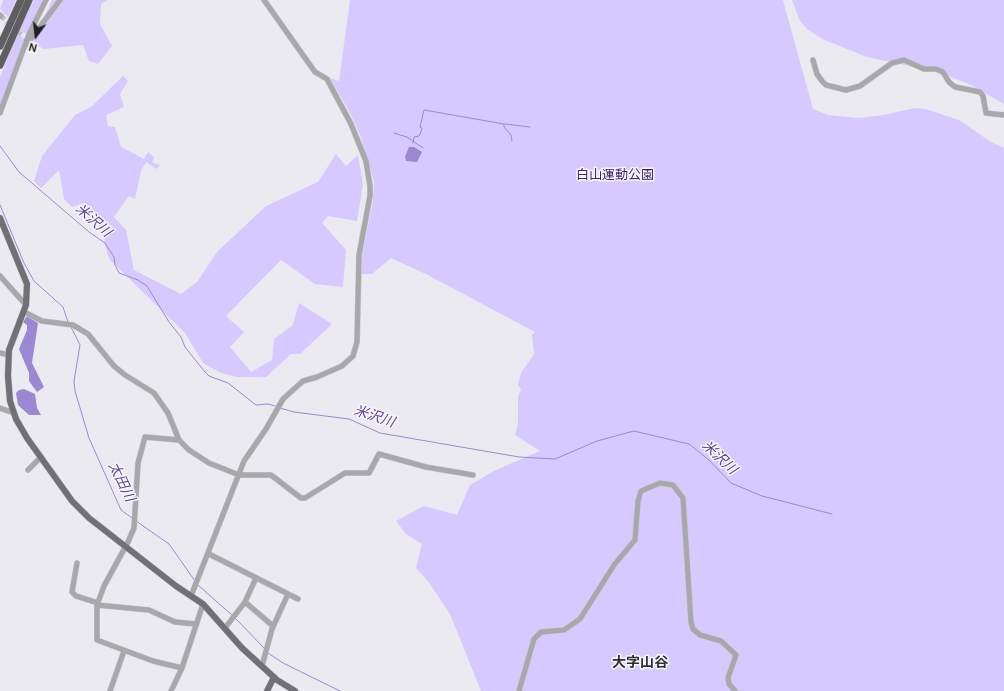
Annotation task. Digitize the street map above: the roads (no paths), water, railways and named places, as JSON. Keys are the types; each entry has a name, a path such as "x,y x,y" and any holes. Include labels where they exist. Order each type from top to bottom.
{"highway":[{"path":"0,46 21,0"},
{"path":"0,65 29,0"}],"main road":[{"path":"0,218 27,284 26,305 9,355 8,382 10,401 14,413 27,438 72,501 89,518 203,604 242,648 274,677 295,691"},
{"path":"267,691 274,677"}],"street":[{"path":"26,46 25,37 46,0"},
{"path":"0,113 26,46 60,0"},
{"path":"191,596 209,554 244,461 266,429 283,400 303,381 317,377 342,366 353,356 357,342 359,255 370,196 366,161 351,124 326,79 315,72 264,0"},
{"path":"813,60 817,74 822,82 826,86 842,90 860,86 892,63 904,60 924,69 936,69 943,72 950,82 956,87 980,92 983,96 986,113 1004,115"},
{"path":"0,276 26,305"},
{"path":"24,312 42,321 73,324 88,334 114,366 125,375 154,393 168,413 179,440 189,450 210,463 239,475 271,475 297,495 306,498 344,473 369,473 379,454 426,467 473,475"},
{"path":"0,353 9,355"},
{"path":"0,408 14,413"},
{"path":"179,440 145,437 138,463 134,528 104,586 98,604 97,640 153,661 182,668"},
{"path":"28,470 41,458"},
{"path":"519,691 534,638 541,632 564,630 580,619 614,566 635,540 638,501 641,491 660,483 673,485 683,498 691,622 693,629 700,635 721,641 736,655 728,678 729,684 735,691"},
{"path":"209,554 298,599"},
{"path":"77,564 72,592 76,596 98,604 149,610 175,622 196,624"},
{"path":"225,628 245,602 256,578"},
{"path":"262,666 273,626 288,594"},
{"path":"245,602 273,626"},
{"path":"171,691 182,668 203,604"},
{"path":"110,691 124,651"}],"waterway":[{"path":"413,143 414,137 419,136 421,132 422,128 420,127 424,110 504,124 504,127 511,135 512,141"},
{"path":"505,124 530,127"},
{"path":"394,133 407,137 423,148"},
{"name":"米沢川","path":"0,146 19,172 89,232 105,243 114,257 115,265 119,273 138,280 147,286 169,322 181,337 185,347 209,376 228,383 256,405 268,404 275,406"},
{"name":"太田川","path":"0,205 24,263 34,281 63,307 68,322"},
{"name":"太田川","path":"71,327 80,345 74,381 75,391 89,438 121,510 132,518"},
{"name":"米沢川","path":"280,408 294,412 349,419 380,433 519,457 555,459 597,441 634,431 689,444 709,460 731,483 762,496 832,514"},
{"name":"太田川","path":"136,521 169,544 195,581"},
{"name":"太田川","path":"198,585 233,616"},
{"name":"太田川","path":"235,618 265,649"},
{"name":"太田川","path":"268,653 283,663 340,691"}],"tunnel":[{"path":"1,16 23,36"}],"district":[{"name":"大字山谷","path":"640,663"}],"park label":[{"name":"白山運動公園","path":"615,176"}]}
